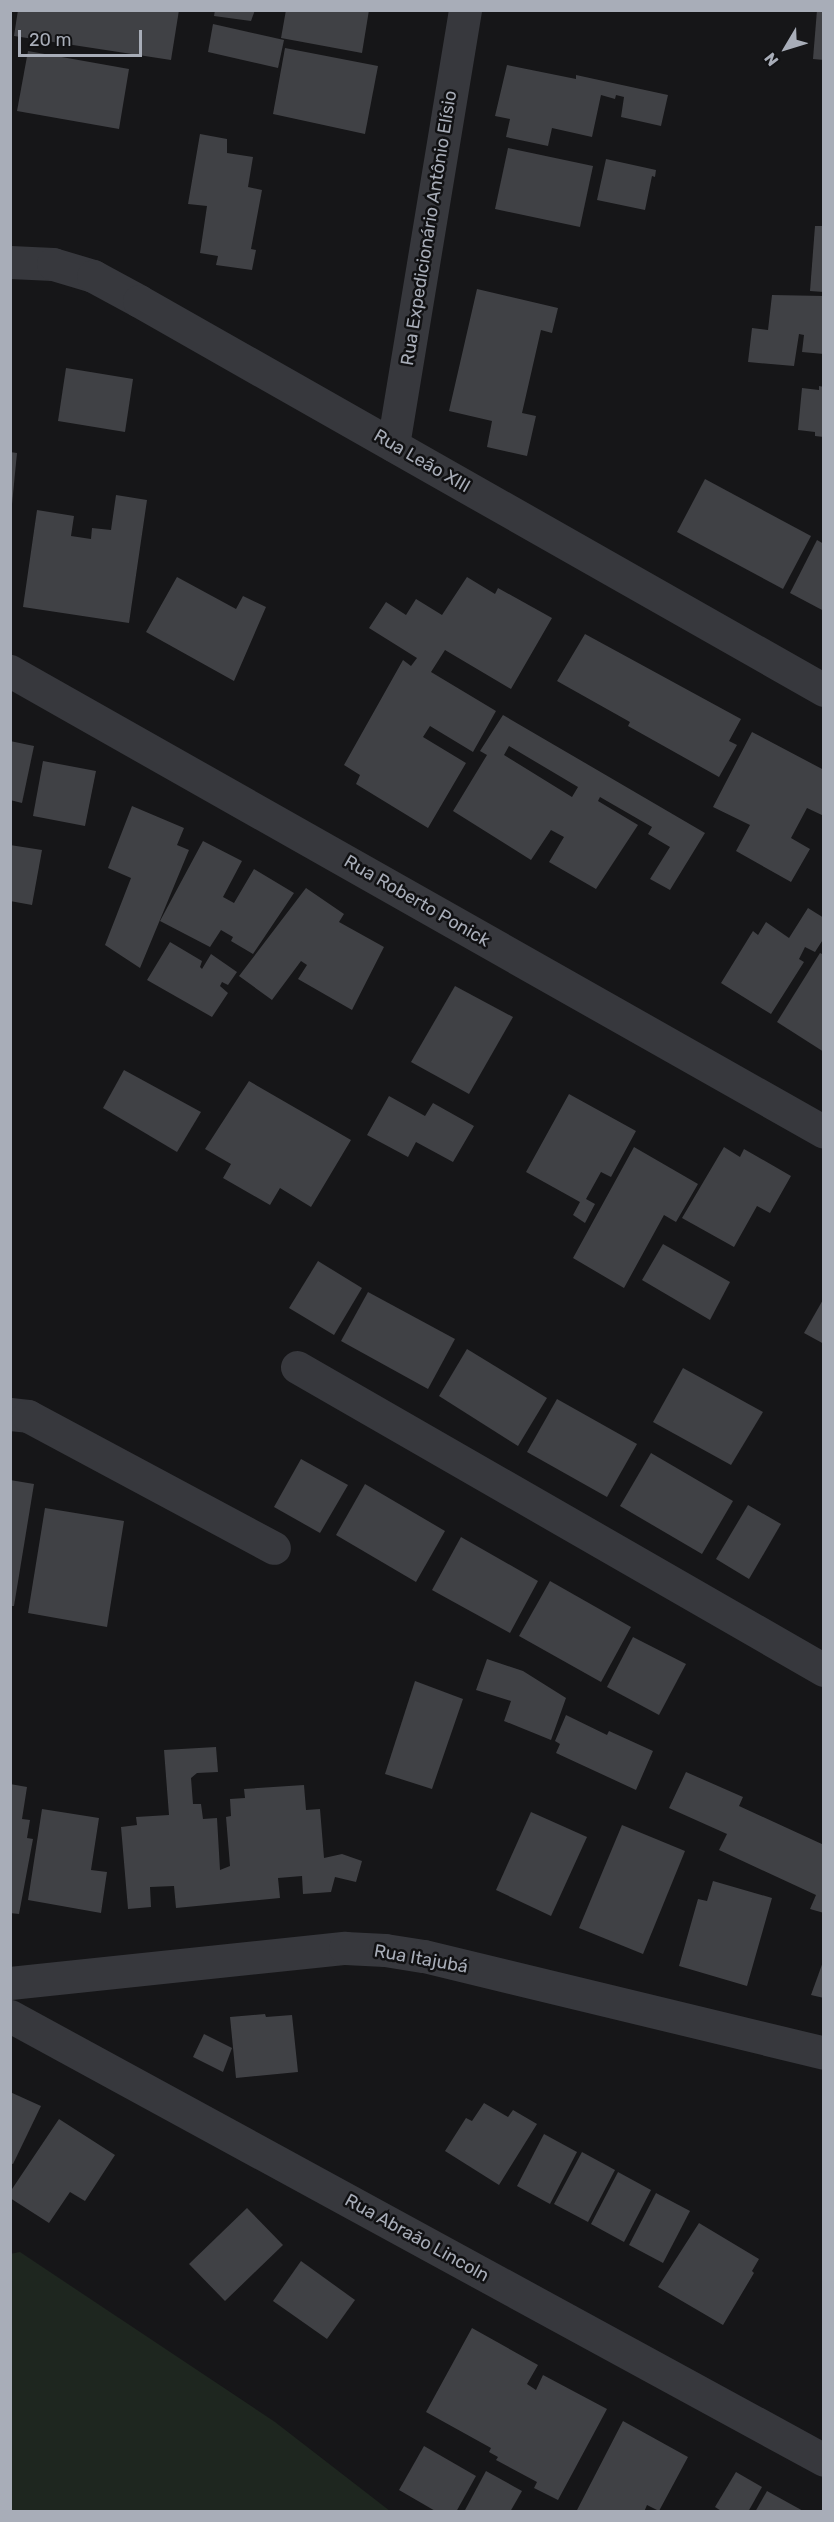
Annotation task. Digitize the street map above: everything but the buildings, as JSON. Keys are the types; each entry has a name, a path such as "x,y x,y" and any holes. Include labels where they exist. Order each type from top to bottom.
{"street":[{"name":"Rua Expedicionário Antônio Elísio","path":"393,445 465,10"},
{"name":"Rua Leão XIII","path":"10,262 54,264 93,276 824,690"},
{"name":"Rua Roberto Ponick","path":"10,671 824,1132"},
{"path":"297,1367 824,1670"},
{"path":"10,1414 28,1416 274,1548"},
{"name":"Rua Itajubá","path":"10,1983 345,1948 385,1950 424,1956 824,2053"},
{"name":"Rua Abraão Lincoln","path":"10,2016 824,2460"}],"shaded area":[{"path":"20,2252 275,2422 390,2511 11,2511 10,2254"}]}
